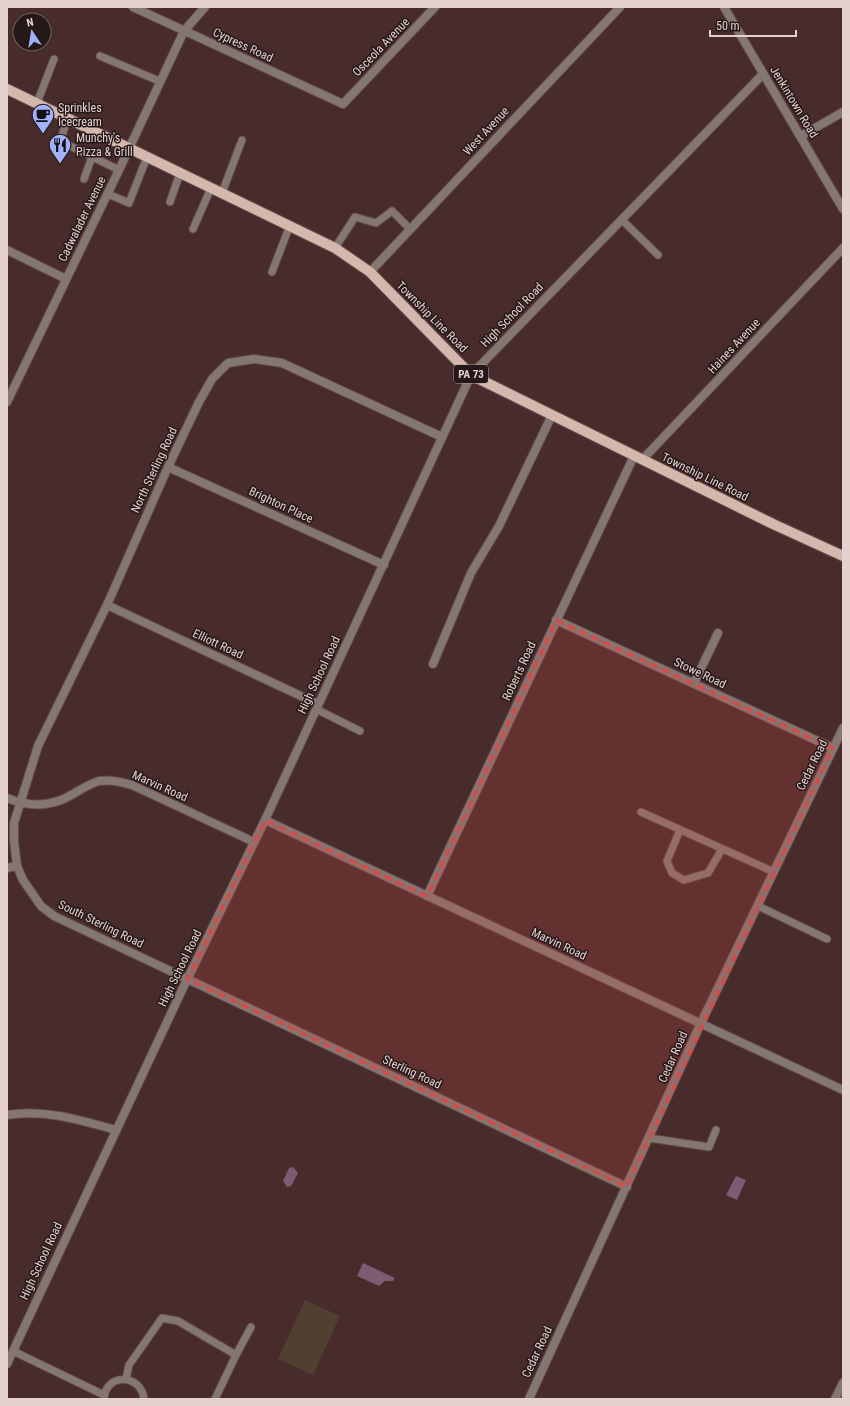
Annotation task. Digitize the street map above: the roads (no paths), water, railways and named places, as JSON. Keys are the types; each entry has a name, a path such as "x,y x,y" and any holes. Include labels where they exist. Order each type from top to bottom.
{"main road":[{"name":"Township Line Road","path":"7,89 335,248 370,272 471,375 773,524 843,556"}],"street":[{"name":"Cypress Road","path":"133,7 343,104"},
{"name":"Cadwalader Avenue","path":"7,402 108,194 159,81 184,31 205,7"},
{"name":"Osceola Avenue","path":"343,104 435,7"},
{"name":"West Avenue","path":"370,272 620,7"},
{"name":"Jenkintown Road","path":"724,7 843,209"},
{"name":"High School Road","path":"7,1364 116,1130 265,820 471,375 763,74"},
{"path":"801,136 843,112"},
{"name":"Haines Avenue","path":"638,458 843,248"},
{"path":"7,250 66,279"},
{"name":"North Sterling Road","path":"19,803 38,746 107,605 168,467 212,379 228,363 254,359 282,363 442,437"},
{"path":"433,664 471,573 499,526 552,415"},
{"name":"Roberts Road","path":"428,896 556,620 638,458"},
{"name":"Brighton Place","path":"168,467 384,565"},
{"name":"Elliott Road","path":"107,605 317,707"},
{"name":"Stowe Road","path":"556,620 833,748"},
{"path":"694,683 718,633"},
{"name":"Cedar Road","path":"528,1399 701,1024 843,728"},
{"name":"Marvin Road","path":"7,798 19,803 40,805 61,800 87,785 100,781 116,781 132,785 254,842"},
{"name":"South Sterling Road","path":"19,803 14,829 17,866 23,880 41,906 54,916 188,979"},
{"name":"Marvin Road","path":"265,820 843,1090"},
{"path":"7,868 17,866"},
{"name":"Sterling Road","path":"188,979 627,1187"},
{"path":"7,1116 41,1114 74,1118 116,1130"},
{"path":"835,1399 843,1383"}],"lane":[{"path":"100,56 159,81"},
{"path":"37,103 54,58"},
{"path":"68,118 60,141 119,170"},
{"path":"222,193 242,140"},
{"path":"84,179 92,157"},
{"path":"108,194 129,203 147,157"},
{"path":"170,202 180,173"},
{"path":"193,228 212,188"},
{"path":"335,248 356,217 376,222 392,211 410,229"},
{"path":"622,220 658,255"},
{"path":"272,272 290,225"},
{"path":"317,707 360,731"},
{"path":"641,812 774,872"},
{"path":"680,830 667,860 672,873 684,880 708,873 722,849"},
{"path":"758,906 827,939"},
{"path":"649,1138 709,1147 716,1130"},
{"path":"126,1379 129,1366 162,1318 178,1320 236,1355"},
{"path":"215,1399 251,1327"},
{"path":"13,1351 104,1397 110,1385 115,1381 126,1379 139,1386 144,1399"}],"place":[{"name":"Sprinkles Icecream","path":"43,134"},
{"name":"Munchy's Pizza & Grill","path":"60,164"}]}
